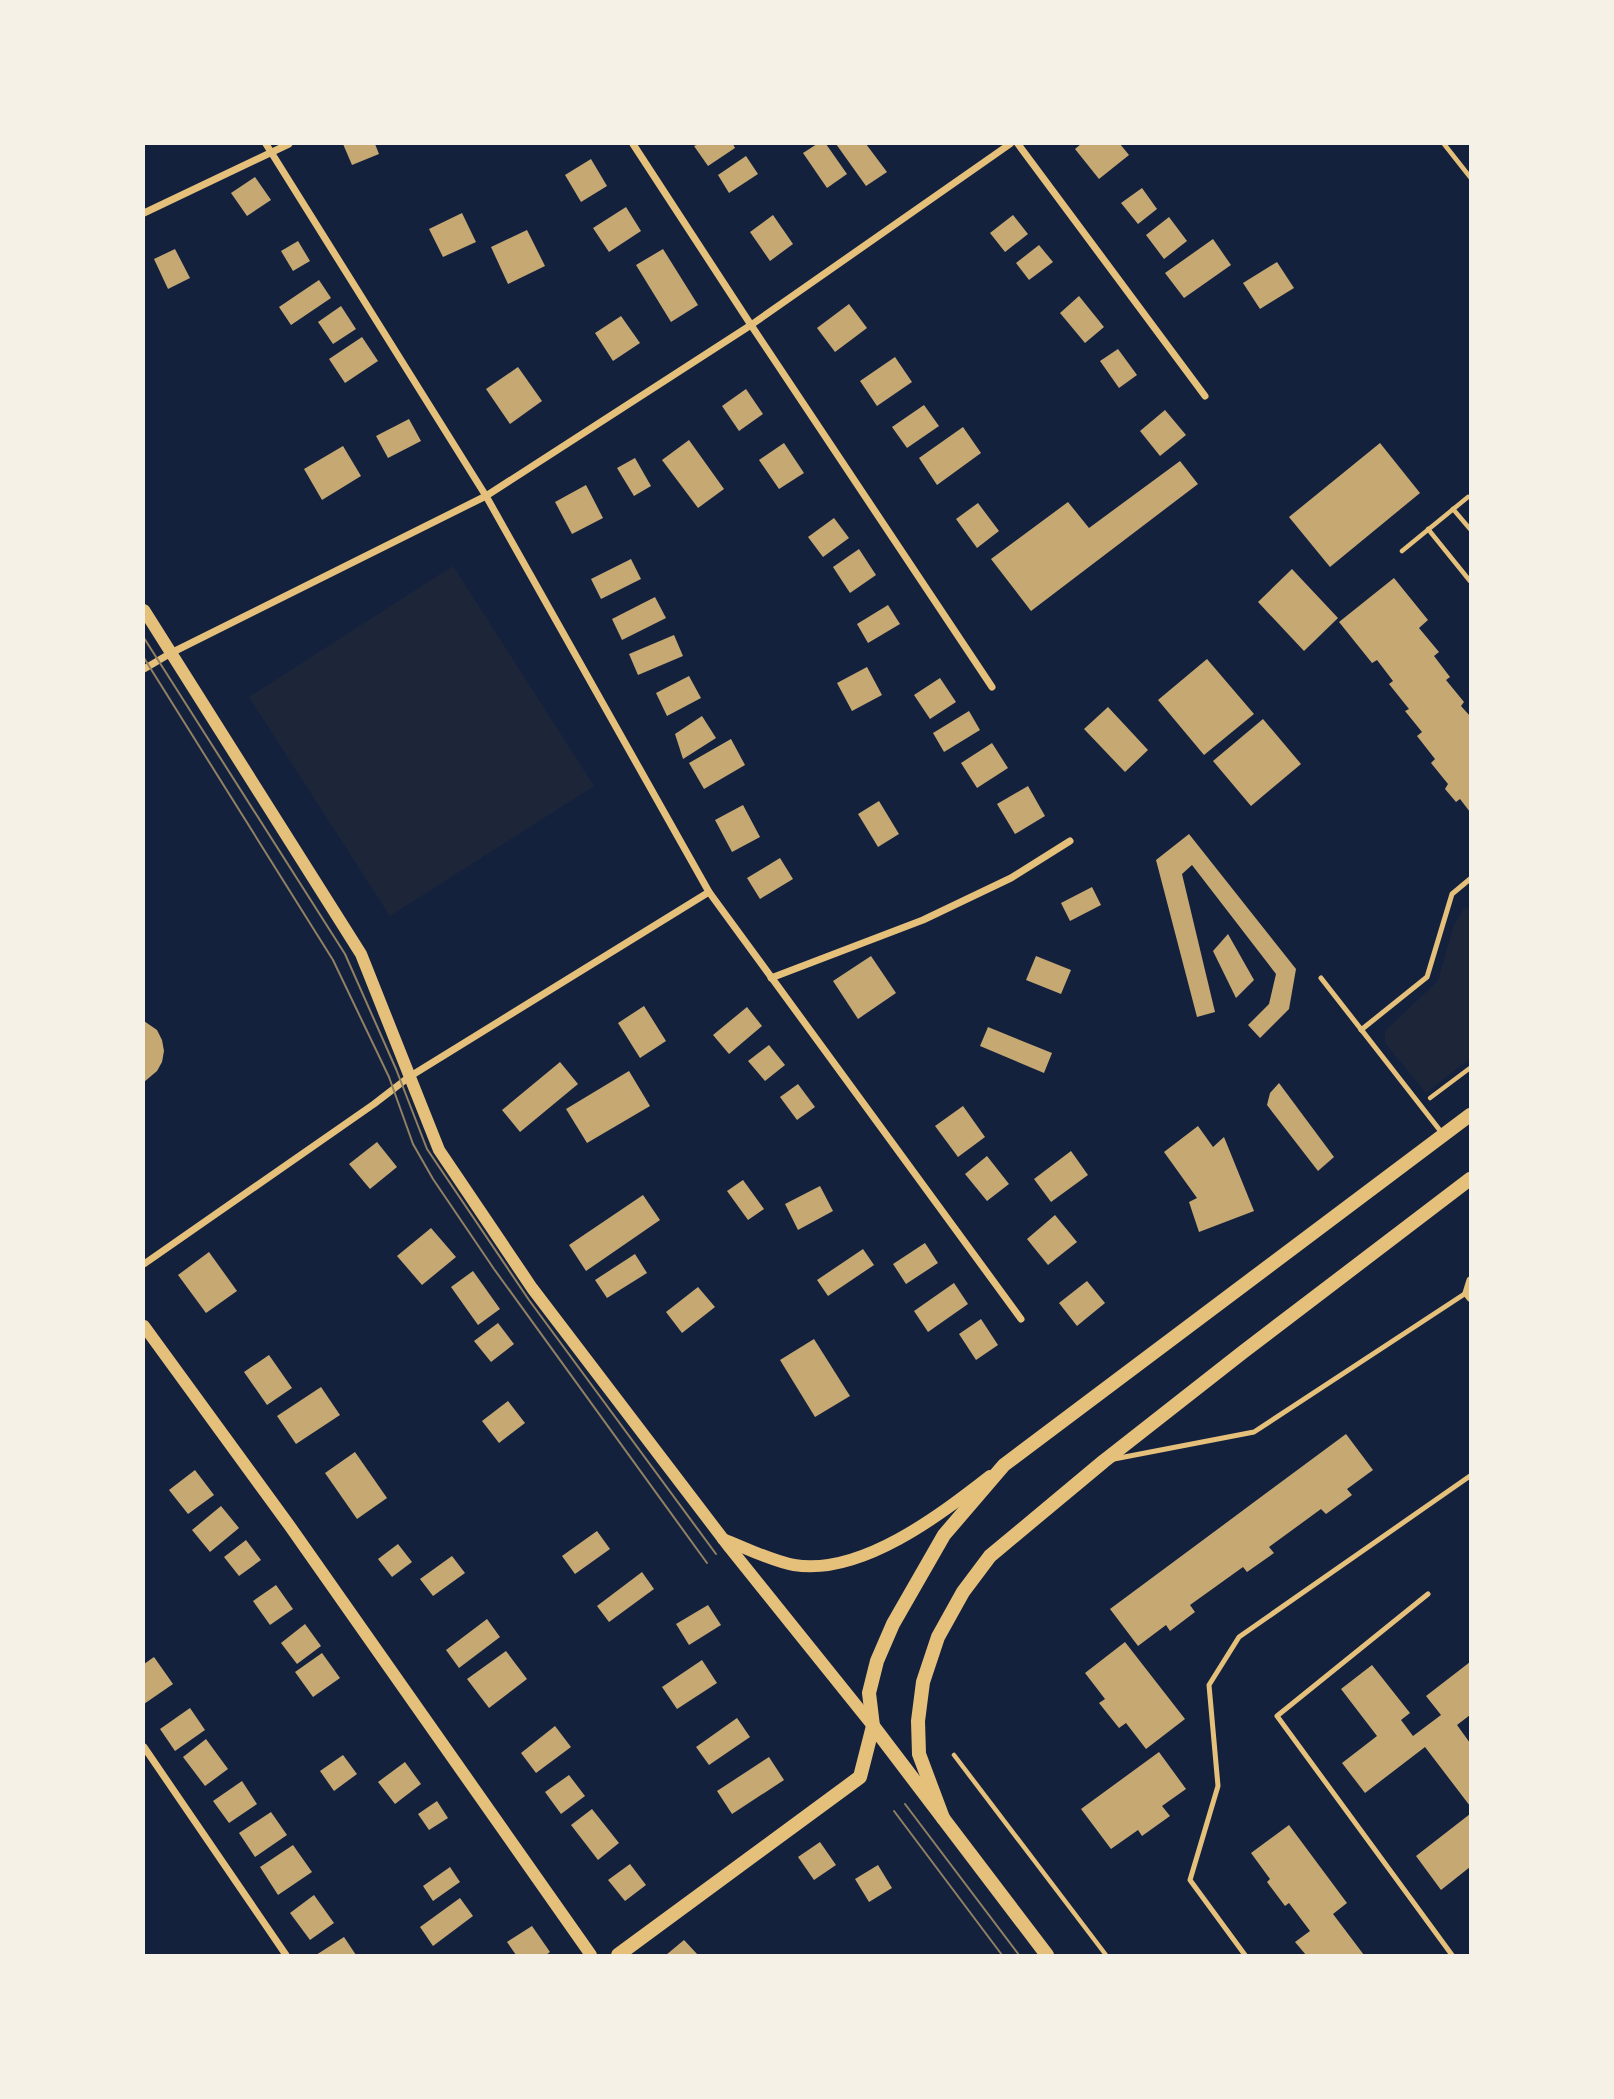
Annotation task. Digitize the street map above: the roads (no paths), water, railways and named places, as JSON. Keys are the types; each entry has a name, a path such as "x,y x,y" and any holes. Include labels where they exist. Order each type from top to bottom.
{"main road":[{"path":"618,1955 860,1777 873,1726 869,1693 877,1661 893,1624 944,1535 1004,1465 1471,1115"},
{"path":"943,1818 919,1754 918,1721 923,1682 938,1637 963,1592 989,1556 1104,1461 1471,1179"},
{"path":"873,1726 1047,1955"}],"street":[{"path":"265,144 486,496 709,892 1021,1320"},
{"path":"144,213 289,144"},
{"path":"633,144 992,687"},
{"path":"144,669 486,496 751,325 1010,144"},
{"path":"1018,144 1205,396"},
{"path":"144,610 361,954 439,1150 532,1288 722,1538 873,1726"},
{"path":"771,978 923,920 1011,878 1070,841"},
{"path":"144,1264 409,1077 709,892"},
{"path":"1468,1296 1471,1280"},
{"path":"144,1326 289,1525 591,1955"},
{"path":"722,1538 794,1565 833,1564 872,1552 913,1531 1004,1465"},
{"path":"144,1747 286,1955"}],"lane":[{"path":"1362,1030 1427,977 1452,894 1471,879"},
{"path":"1321,978 1443,1136"},
{"path":"1104,1461 1254,1432 1468,1296"},
{"path":"1245,1955 1190,1880 1218,1786 1209,1685 1239,1637 1471,1476"},
{"path":"1429,1594 1277,1716 1452,1955"}],"tram line":[{"path":"144,638 345,954 396,1069 427,1149 529,1300 716,1554"},
{"path":"144,658 333,960 389,1077 413,1144 433,1179 494,1269 707,1563"},
{"path":"905,1804 1019,1955"},
{"path":"894,1811 1002,1955"}]}
